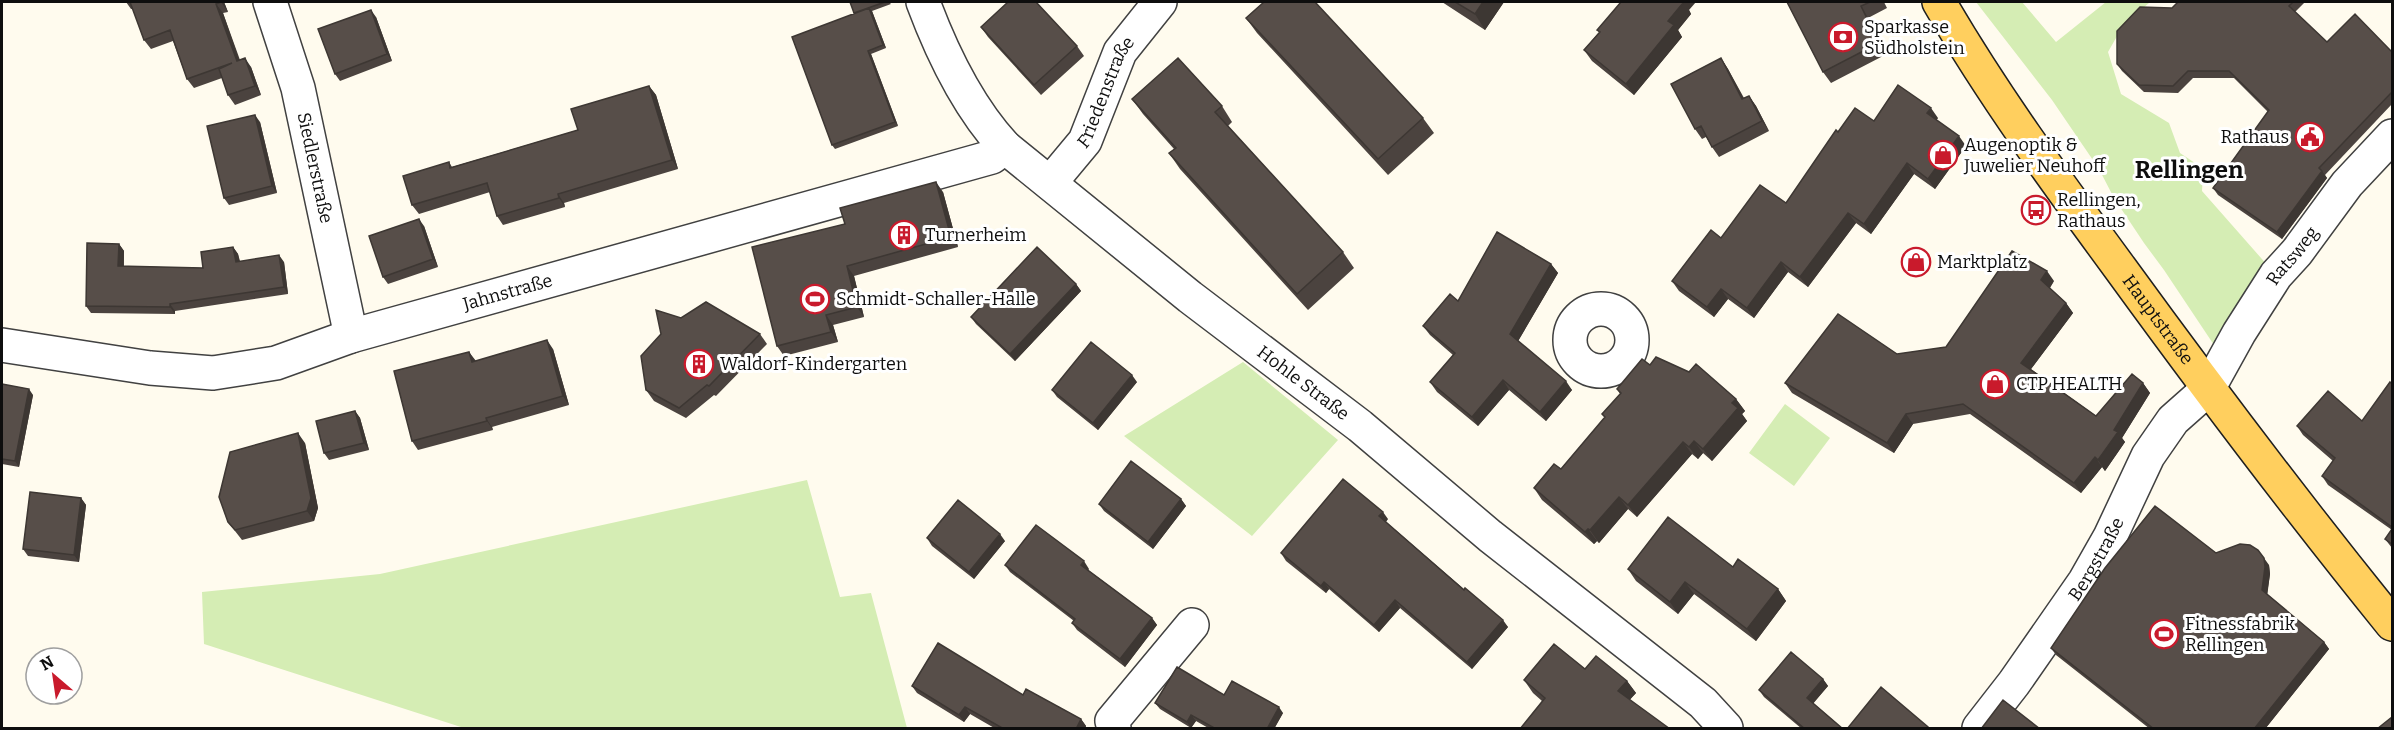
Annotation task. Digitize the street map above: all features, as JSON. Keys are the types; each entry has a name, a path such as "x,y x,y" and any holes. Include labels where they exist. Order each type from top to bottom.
{"main road":[{"name":"Hauptstraße","path":"1939,2 2019,130 2208,389 2320,535 2392,624"}],"street":[{"name":"Siedlerstraße","path":"270,2 298,88 351,336"},
{"name":"Hohle Straße","path":"923,2 942,52 990,131 1005,147 1190,297 1360,426 1490,536 1703,703 1726,729"},
{"name":"Friedenstraße","path":"1050,183 1085,141 1120,52 1160,2"},
{"name":"Ratsweg","path":"2208,389 2239,333 2276,275 2297,252 2347,184 2392,136"},
{"name":"Jahnstraße","path":"2,345 150,368 213,373 276,363 351,336 992,158 1005,147"},
{"name":"Bergstraße","path":"1979,729 2014,683 2085,580 2110,537 2148,456 2173,420 2208,389"},
{"path":"1114,729 1113,721 1192,625"}],"green space":[{"path":"1976,2 2022,2 2056,42 2106,2 2149,3 2124,24 2108,52 2121,94 2169,123 2180,153 2195,163 2203,174 2202,191 2276,275 2224,360 2114,198 2099,169 2052,100"},
{"path":"1243,362 1338,440 1252,536 1124,436"},
{"path":"1785,404 1830,438 1794,486 1749,453"},
{"path":"807,480 840,597 871,593 907,728 464,728 204,644 202,592 380,574"}],"building":[{"path":"130,2 221,2 216,4 237,61 245,58 255,86 228,95 219,69 232,63 187,79 170,30 144,40"},
{"path":"850,2 885,2 854,13"},
{"path":"1008,2 1036,2 1077,46 1034,85 981,27"},
{"path":"1264,2 1315,2 1423,118 1378,159 1246,18"},
{"path":"1455,2 1483,2 1475,14"},
{"path":"1621,2 1683,3 1668,21 1674,25 1626,84 1584,50 1600,32 1597,30"},
{"name":"Sparkasse Südholstein","path":"1787,2 1870,2 1861,6 1875,35 1875,45 1823,72"},
{"name":"Rathaus","path":"2178,2 2293,2 2289,6 2327,42 2355,14 2392,52 2392,92 2319,168 2322,171 2277,232 2213,188 2269,110 2229,71 2188,71 2173,86 2139,85 2117,64 2117,31 2140,7 2172,8"},
{"path":"869,8 883,45 868,51 895,122 832,145 792,37"},
{"path":"371,10 387,54 335,74 318,29"},
{"path":"1178,58 1222,106 1215,112 1343,252 1297,294 1169,153 1176,148 1132,99"},
{"path":"1721,58 1742,99 1749,96 1762,121 1712,147 1701,126 1695,129 1671,84"},
{"path":"1898,85 1931,108 1927,113 1959,136 1928,179 1907,163 1864,224 1848,213 1800,277 1781,262 1747,308 1721,289 1707,307 1672,281 1711,230 1721,238 1760,185 1786,203 1836,130 1838,132 1855,108 1874,121"},
{"path":"649,86 672,160 558,194 559,198 497,216 487,183 412,205 403,176 449,162 450,168 578,130 571,109"},
{"path":"255,115 272,186 224,198 207,126"},
{"path":"936,182 951,237 847,266 857,307 826,315 831,332 777,346 752,247 845,224 840,208"},
{"path":"419,219 433,259 383,277 369,236"},
{"path":"1497,232 1551,264 1510,334 1566,381 1540,412 1503,380 1472,417 1430,382 1455,353 1423,326 1450,294 1458,301"},
{"path":"87,243 119,244 118,266 203,268 201,252 233,247 236,262 279,255 284,287 170,304 170,307 86,306"},
{"path":"1037,247 1076,284 1010,354 971,317"},
{"path":"2012,251 2047,271 2041,280 2066,303 2021,363 2096,416 2132,374 2143,383 2114,430 2118,432 2098,460 2095,457 2074,483 1963,404 1906,414 1887,443 1785,383 1838,314 1897,354 1946,347"},
{"name":"Waldorf-Kindergarten","path":"706,302 760,334 709,386 707,385 679,408 646,390 641,356 661,334 656,310 681,318"},
{"path":"547,340 563,396 486,418 487,421 412,441 394,371 469,352 472,362"},
{"path":"1091,342 1132,375 1093,423 1052,390"},
{"path":"1656,357 1689,372 1696,364 1736,399 1732,403 1738,408 1703,449 1694,441 1689,447 1683,442 1628,505 1619,497 1590,530 1585,532 1534,488 1554,464 1561,469 1605,417 1602,414 1621,393 1617,389 1642,359 1650,365"},
{"path":"2390,382 2392,384 2392,527 2322,476 2335,458 2297,426 2328,391 2362,421"},
{"path":"2,384 29,389 15,461 2,459"},
{"path":"355,411 364,443 324,453 316,421"},
{"path":"298,433 311,498 307,511 235,530 228,522 219,497 230,452"},
{"path":"1131,461 1181,499 1148,542 1099,504"},
{"path":"1343,479 1383,512 1379,516 1464,590 1465,588 1503,620 1467,662 1395,600 1374,625 1324,582 1321,586 1281,553"},
{"path":"30,492 81,498 74,555 23,549"},
{"path":"958,500 1000,534 969,572 927,538"},
{"path":"2155,506 2216,553 2240,544 2250,545 2258,550 2264,558 2265,567 2262,590 2324,642 2254,729 2154,729 2051,648 2105,568"},
{"path":"1668,517 1733,567 1738,559 1778,589 1747,629 1685,582 1670,602 1628,569"},
{"path":"1036,525 1084,561 1081,565 1152,618 1120,659 1072,623 1075,619 1005,565"},
{"path":"2392,529 2392,544 2385,539"},
{"path":"938,643 1023,695 1026,689 1081,719 1076,729 1004,729 965,707 959,715 912,686"},
{"path":"1554,644 1585,669 1596,656 1627,681 1618,691 1670,729 1520,729 1545,698 1524,680"},
{"path":"1791,652 1823,679 1807,698 1843,729 1805,729 1759,690"},
{"path":"1177,667 1224,695 1232,681 1279,707 1267,729 1216,729 1191,715 1187,722 1155,703"},
{"path":"1881,687 1928,727 1927,729 1847,729"},
{"path":"2003,700 2040,729 1981,729"},
{"path":"2392,717 2392,729 2377,729"}],"place":[{"name":"Sparkasse Südholstein","path":"1843,37"},
{"name":"Rathaus","path":"2310,137"},
{"name":"Augenoptik & Juwelier Neuhoff","path":"1943,155"},
{"name":"Rellingen, Rathaus","path":"2036,210"},
{"name":"Turnerheim","path":"904,235"},
{"name":"Marktplatz","path":"1916,262"},
{"name":"Schmidt-Schaller-Halle","path":"815,299"},
{"name":"Waldorf-Kindergarten","path":"699,364"},
{"name":"CTP HEALTH","path":"1995,384"},
{"name":"Fitnessfabrik Rellingen","path":"2164,634"}],"district":[{"name":"Rellingen","path":"2189,170"}]}
